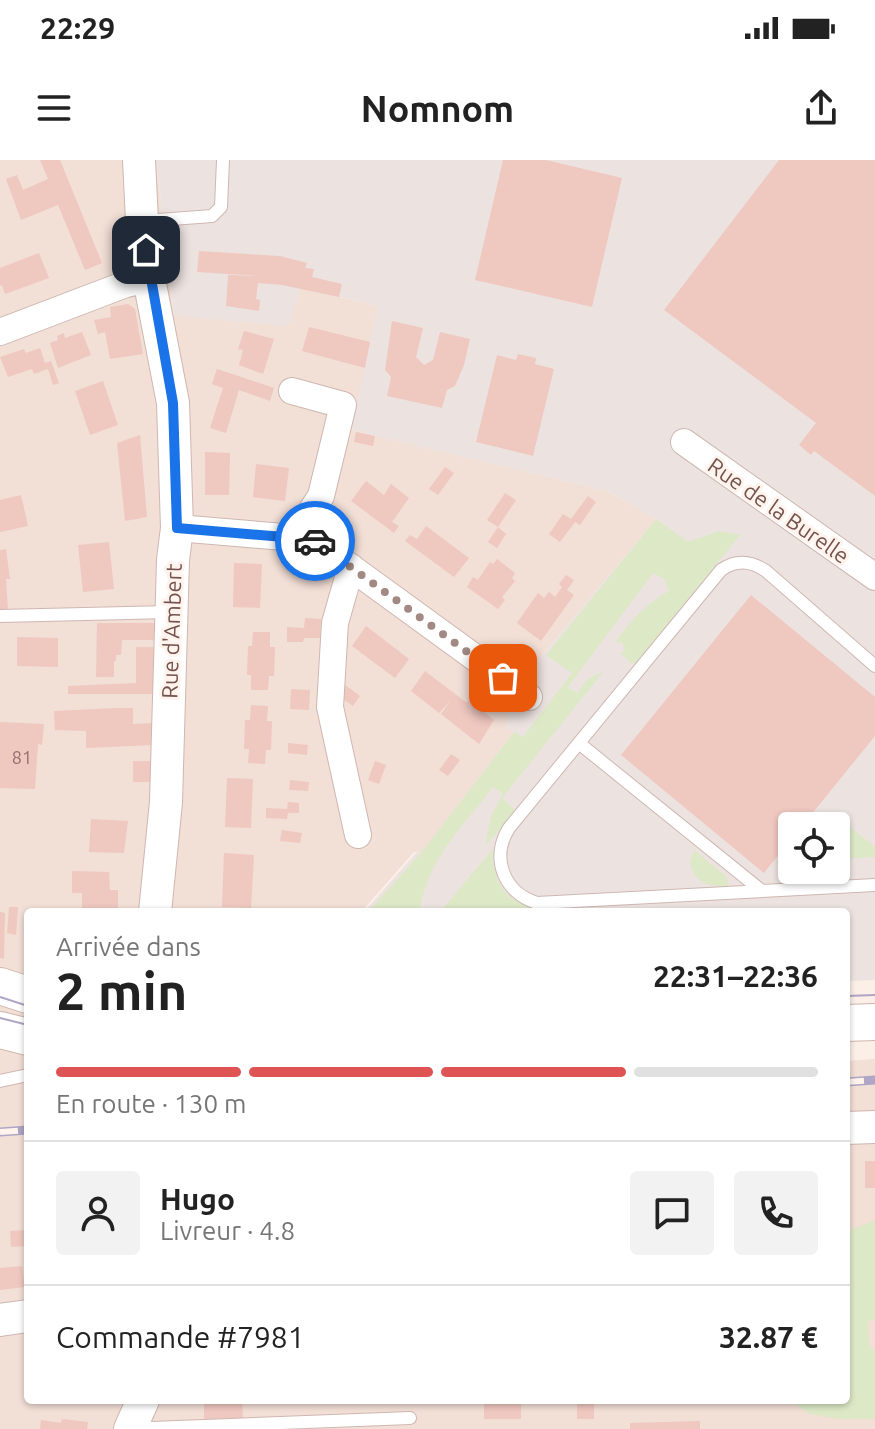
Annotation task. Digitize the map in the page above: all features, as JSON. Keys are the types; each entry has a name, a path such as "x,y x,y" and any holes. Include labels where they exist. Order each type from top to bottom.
{"main road":[{"path":"0,986 24,994"},
{"path":"850,1023 875,1022"},
{"path":"0,1030 24,1036"}],"street":[{"name":"Rue d'Ambert","path":"139,160 149,279 173,403 177,528 173,560 166,802 155,908"},
{"path":"0,332 126,284 149,279"},
{"path":"177,528 284,537 297,533 321,496 343,405 292,391"},
{"name":"Rue de la Burelle","path":"684,442 875,577"},
{"path":"297,533 316,542 529,697"},
{"path":"351,567 335,623 330,707 358,835"},
{"path":"850,1128 875,1127"},
{"path":"0,1320 24,1317"}],"lane":[{"path":"142,221 212,216 217,213 221,207 223,160"},
{"path":"875,666 766,571 757,565 737,562 721,570 504,835 500,851 502,871 510,888 526,900 548,903 875,885"},
{"path":"0,616 171,612"},
{"path":"580,744 762,891"},
{"path":"0,1081 24,1076"},
{"path":"135,1417 151,1428 410,1418"}],"shaded area":[{"path":"0,160 156,160 174,316 300,288 378,306 352,430 607,491 656,519 523,678 514,732 421,853 414,852 365,908 24,908 24,1404 850,1404 850,1061 875,1059 875,1429 0,1429"},
{"path":"156,160 875,160 875,980 850,981 850,908 368,908 416,853 421,852 514,733 505,725 523,678 656,519 607,491 351,430 378,306 300,288 289,326 174,316"}],"green space":[{"path":"656,519 688,542 719,531 740,535 634,665 620,653 625,651 622,642 616,641 640,613 669,591 664,579 653,573 568,687 577,693 588,679 604,671 502,798 516,811 485,846 491,816 503,794 493,787 438,860 429,877 421,908 372,908 421,853 514,732 523,737 572,673 546,655"},
{"path":"850,827 875,847 875,857 850,858"},
{"path":"493,849 493,863 501,886 517,902 536,908 443,908"},
{"path":"694,850 727,877 728,886 708,884 695,875 690,862"},
{"path":"875,1220 875,1320 868,1321 869,1344 875,1352 875,1419 840,1419 810,1414 795,1404 850,1404 850,1230"}],"building":[{"path":"40,160 60,160 102,263 85,270 58,205 21,220 6,179 17,175 23,190 48,179"},
{"path":"503,160 546,160 622,178 592,307 475,280"},
{"path":"779,160 875,160 875,496 814,451 811,455 799,445 816,423 664,310"},
{"path":"199,251 280,256 307,263 305,268 314,269 312,277 342,284 339,297 258,283 256,299 260,300 259,311 226,306 228,275 258,276 197,272"},
{"path":"39,253 49,278 5,294 0,286 0,268"},
{"path":"128,304 135,309 143,354 110,359 105,332 98,334 94,320 111,317 110,307"},
{"path":"392,321 423,328 416,357 424,365 433,360 440,332 470,339 464,365 455,386 447,390 442,408 387,396 391,377 385,370"},
{"path":"309,327 370,342 365,368 302,351"},
{"path":"244,331 274,339 263,374 239,365 243,350 238,349"},
{"path":"82,332 91,355 58,368 50,343 64,333 65,338"},
{"path":"40,348 45,363 51,361 59,383 53,385 48,369 34,374 32,369 8,377 0,357 24,349 26,353"},
{"path":"518,354 536,358 535,364 554,369 533,456 476,442 497,355 516,360"},
{"path":"217,369 274,388 270,401 239,390 226,433 210,428 223,388 212,384"},
{"path":"103,381 118,425 90,435 75,391"},
{"path":"356,432 375,436 373,446 354,442"},
{"path":"140,435 147,517 125,521 117,443"},
{"path":"205,452 230,453 229,495 205,495"},
{"path":"256,464 289,468 285,501 253,497"},
{"path":"445,467 454,473 438,495 429,489"},
{"path":"366,481 384,495 391,484 409,498 392,522 399,526 394,533 351,501"},
{"path":"505,493 516,500 498,527 487,520"},
{"path":"21,495 28,526 0,532 0,500"},
{"path":"588,496 596,502 580,525 575,522 560,542 549,534 563,514 571,519"},
{"path":"426,526 469,558 454,577 405,541 410,535 417,539"},
{"path":"498,527 506,534 497,548 488,542"},
{"path":"109,542 114,589 83,592 78,545"},
{"path":"6,549 10,579 6,579 8,610 0,610 0,550"},
{"path":"497,559 515,573 512,578 515,581 502,597 505,600 498,609 467,587 473,577 478,580 490,562 493,564"},
{"path":"234,563 262,564 260,608 233,607"},
{"path":"566,575 574,580 567,590 574,595 541,641 517,623 538,593 544,598 549,592 555,597"},
{"path":"751,595 875,697 875,736 813,812 778,812 778,856 764,873 621,755"},
{"path":"305,618 321,619 320,638 287,642 287,627 304,628"},
{"path":"97,623 155,623 155,640 122,640 121,655 116,655 114,661 114,677 96,677"},
{"path":"366,626 409,659 395,678 352,646"},
{"path":"253,632 270,632 270,647 275,647 274,676 269,676 268,690 251,690 251,675 247,675 248,646 252,646"},
{"path":"17,637 58,638 58,667 17,666"},
{"path":"136,647 155,647 155,694 68,694 68,686 136,683"},
{"path":"425,671 494,720 479,744 441,714 451,700 439,713 411,691"},
{"path":"345,685 360,696 353,706 338,696"},
{"path":"291,689 310,690 309,710 290,709"},
{"path":"251,705 268,706 267,721 272,721 271,750 266,750 265,764 248,763 249,749 244,749 245,720 250,720"},
{"path":"133,708 133,724 154,723 153,745 86,748 86,731 55,730 54,711"},
{"path":"0,722 44,724 42,745 38,744 35,789 0,788"},
{"path":"288,743 308,745 307,755 288,753"},
{"path":"451,754 460,760 448,776 439,770"},
{"path":"133,761 153,761 152,782 133,782"},
{"path":"375,761 386,765 379,784 368,780"},
{"path":"227,778 253,779 251,828 225,827"},
{"path":"290,780 309,782 308,791 289,790"},
{"path":"288,802 299,803 299,813 288,813 287,819 266,818 266,808 287,809"},
{"path":"91,819 128,821 124,853 89,852"},
{"path":"282,830 302,833 300,843 280,841"},
{"path":"224,853 254,855 251,908 222,907"},
{"path":"72,871 109,872 110,890 118,890 118,908 82,908 82,893 72,893"},
{"path":"9,907 18,907 16,935 7,933"},
{"path":"0,912 5,913 4,959 0,958"},
{"path":"865,1161 875,1161 875,1188 865,1188"},
{"path":"24,1230 24,1246 11,1247 10,1231"},
{"path":"22,1266 24,1287 0,1290 0,1268"},
{"path":"204,1404 242,1404 243,1418 204,1419"},
{"path":"484,1404 521,1404 521,1419 484,1419"},
{"path":"577,1404 594,1404 594,1419 577,1419"},
{"path":"62,1419 88,1422 87,1429 40,1429 41,1420 61,1423"},
{"path":"700,1421 700,1429 630,1429 630,1423"}],"tram line":[{"path":"850,996 875,995"},
{"path":"0,997 24,1005"},
{"path":"0,1018 24,1024"}],"railway":[{"path":"850,1082 875,1080"},
{"path":"0,1132 24,1130"}],"way so far":[{"path":"315,541 503,678"}],"route":[{"path":"146,250 173,403 177,528 284,537 297,533 315,541"}]}
